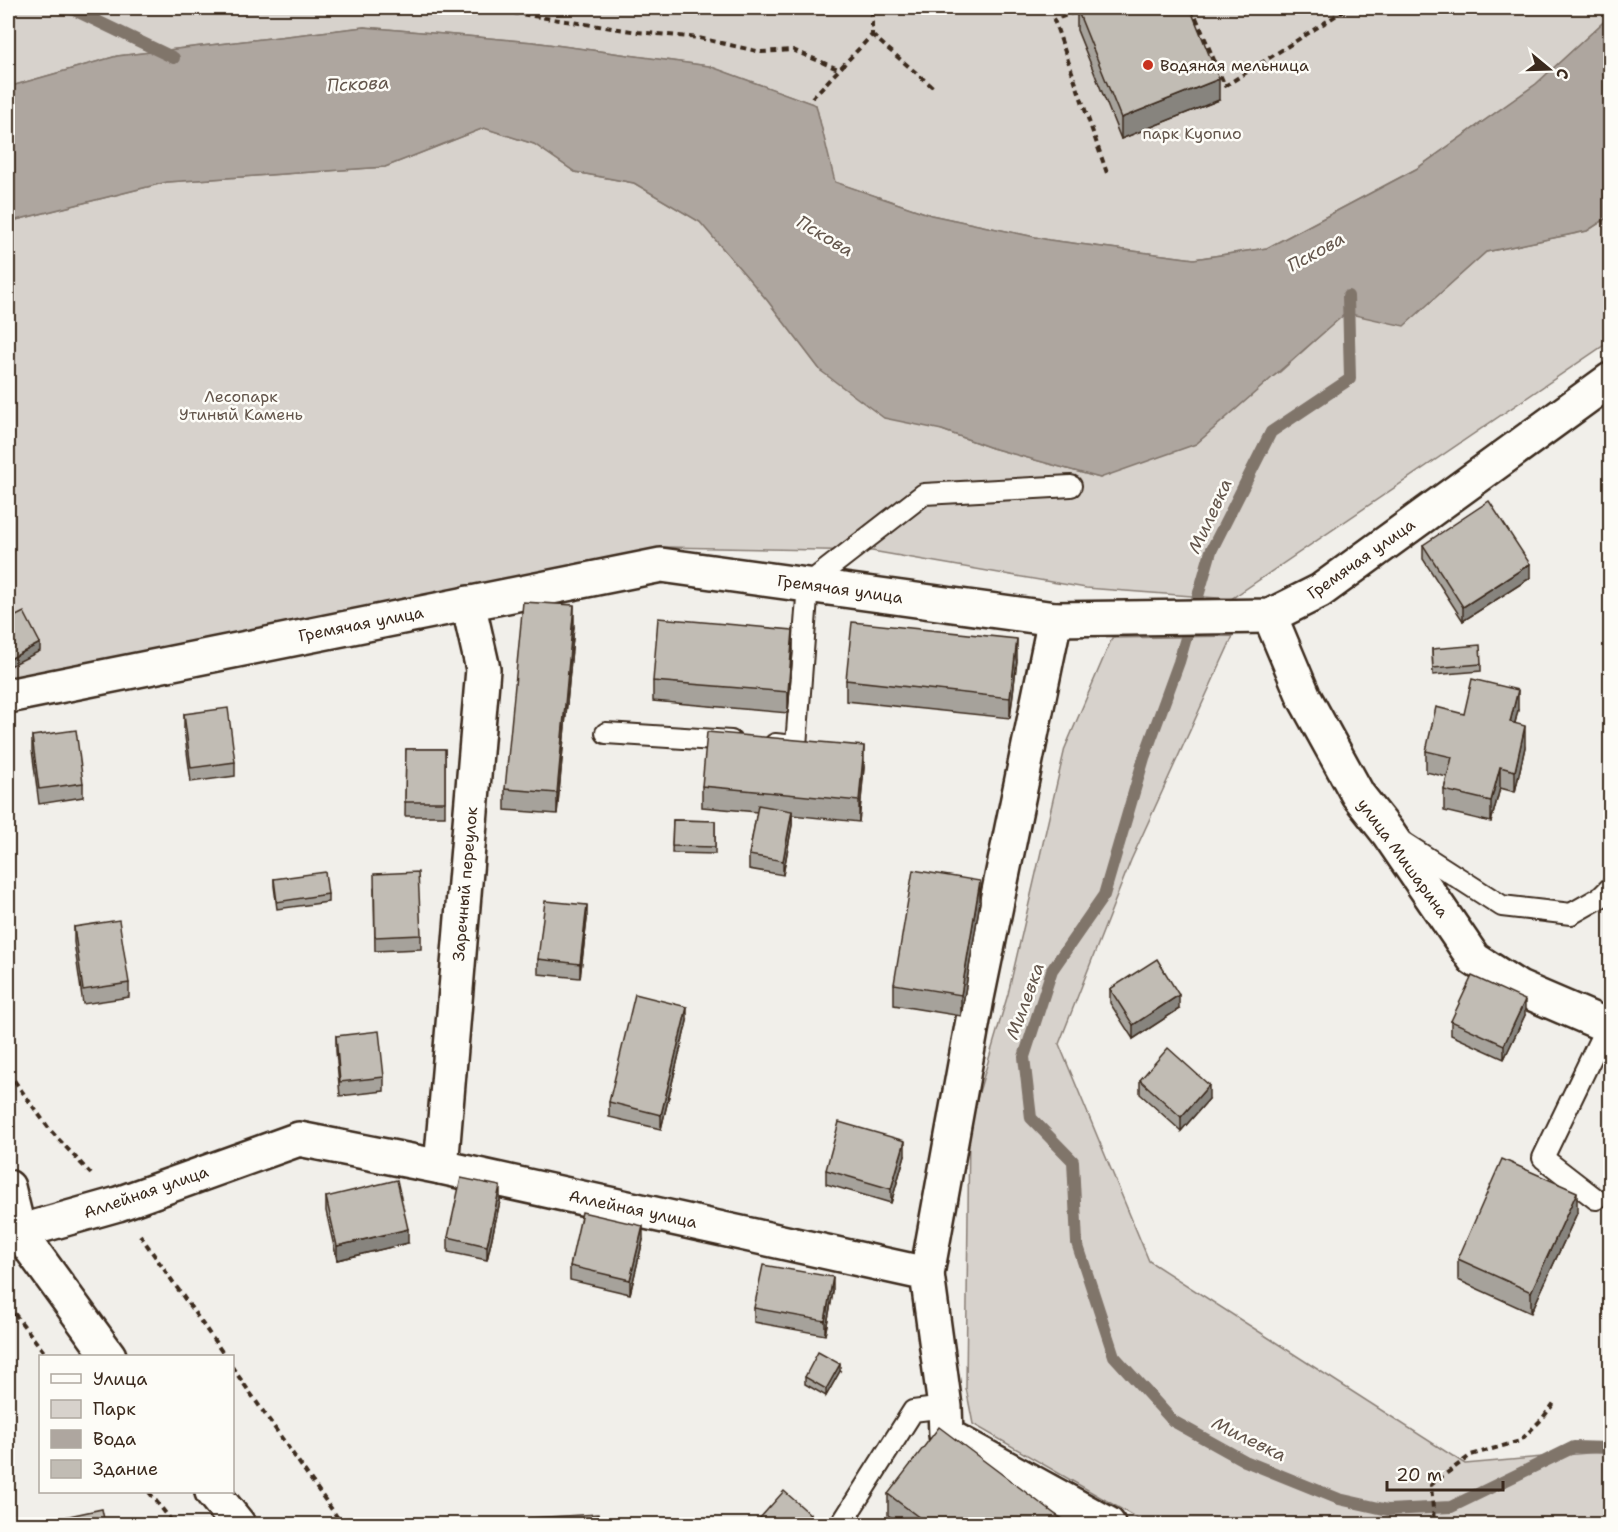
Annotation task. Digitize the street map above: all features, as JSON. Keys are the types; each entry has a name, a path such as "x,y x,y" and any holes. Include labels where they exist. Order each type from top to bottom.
{"street":[{"name":"Гремячая улица","path":"8,696 661,565 1055,619 1270,616 1320,591 1611,380"},
{"name":"Заречный переулок","path":"441,1167 483,669 468,603"},
{"name":"улица Мишарина","path":"1270,616 1304,697 1358,795 1388,833 1474,959 1519,988 1609,1026"},
{"path":"1055,619 977,998 927,1274 945,1407 946,1435 1108,1524"},
{"name":"Аллейная улица","path":"11,1230 118,1203 299,1138 927,1274"},
{"path":"8,1187 11,1230 108,1355"},
{"path":"214,1493 238,1524"}],"lane":[{"path":"606,733 796,746 808,584 924,494 1071,486"},
{"path":"1388,833 1503,906 1571,914 1601,897 1611,888"},
{"path":"1596,1199 1543,1158 1609,1026"},
{"path":"843,1524 912,1411 945,1407"}],"path":[{"path":"481,8 638,32 699,38 761,52 793,50 838,69"},
{"path":"812,98 872,35 872,8"},
{"path":"1084,8 1054,20 1108,176"},
{"path":"1192,8 1225,86 1348,8"},
{"path":"872,35 935,89"},
{"path":"8,1305 46,1355"},
{"path":"234,1370 342,1524"},
{"path":"1427,1524 1434,1521 1431,1485 1471,1455 1520,1441 1554,1403"},
{"path":"151,1493 174,1524"}],"green space":[{"name":"парк Куопио","path":"8,8 1610,8 1610,16 1536,84 1416,169 1267,248 1194,259 1049,240 931,215 834,182 816,105 708,66 533,42 364,27 117,56 8,87"},
{"name":"Лесопарк Утиный Камень","path":"484,128 534,144 575,172 634,183 700,222 767,300 821,371 942,430 992,448 1100,478 1280,372 1346,312 1404,325 1486,252 1587,231 1610,216 1610,341 1231,599 1086,588 872,551 664,547 465,592 8,685 8,226 16,220 167,182 385,167"},
{"path":"1233,636 1131,860 1059,1044 1149,1261 1465,1464 1610,1451 1610,1524 1147,1524 973,1424 966,1388 969,1126 1008,994 1065,748 1112,638"}],"water":[{"name":"Пскова","path":"1610,16 1610,216 1587,231 1486,252 1404,326 1346,313 1196,444 1100,478 992,448 942,430 884,418 821,371 767,300 700,222 634,183 575,172 534,144 484,128 385,167 167,182 16,220 8,226 8,87 117,56 364,27 533,42 709,66 816,105 835,182 931,215 1049,240 1194,259 1267,248 1416,169 1536,84"}],"building":[{"name":"Водяная мельница","path":"1190,8 1219,79 1121,118 1077,9"},
{"path":"1489,501 1530,564 1463,607 1423,545"},
{"path":"523,602 574,605 557,793 505,789"},
{"path":"24,612 40,643 8,660 8,620"},
{"path":"658,618 793,630 788,692 653,681"},
{"path":"852,622 1017,639 1010,698 846,680"},
{"path":"1480,645 1481,664 1433,668 1432,649"},
{"path":"1472,679 1518,690 1510,722 1525,726 1515,771 1500,767 1491,801 1444,790 1452,757 1426,751 1436,707 1464,714"},
{"path":"228,708 235,762 191,768 184,714"},
{"path":"76,730 83,783 39,789 32,736"},
{"path":"707,732 864,746 859,801 702,786"},
{"path":"406,749 445,749 445,802 405,802"},
{"path":"758,805 792,811 783,861 749,855"},
{"path":"673,820 715,821 715,847 672,846"},
{"path":"913,870 980,881 961,995 894,984"},
{"path":"325,872 328,894 277,902 274,879"},
{"path":"418,872 421,935 375,937 374,874"},
{"path":"545,901 587,905 580,964 538,959"},
{"path":"119,920 129,983 83,990 74,927"},
{"path":"1157,959 1179,995 1133,1025 1110,989"},
{"path":"1472,976 1525,1000 1504,1045 1451,1021"},
{"path":"635,994 687,1007 661,1115 609,1102"},
{"path":"379,1031 384,1077 340,1082 336,1036"},
{"path":"1168,1048 1209,1085 1181,1117 1140,1080"},
{"path":"839,1122 905,1141 891,1189 826,1170"},
{"path":"1502,1159 1577,1192 1531,1292 1458,1259"},
{"path":"461,1178 500,1186 487,1246 448,1237"},
{"path":"397,1180 408,1229 337,1246 326,1197"},
{"path":"582,1212 643,1226 630,1280 570,1266"},
{"path":"763,1265 833,1277 825,1321 754,1308"},
{"path":"818,1352 840,1364 826,1389 805,1377"},
{"path":"939,1427 1068,1524 928,1524 888,1494"},
{"path":"784,1491 810,1514 801,1524 767,1524 760,1518"},
{"path":"102,1509 105,1524 32,1524"},
{"path":"598,1514 599,1524 530,1524 530,1518"}],"waterway":[{"path":"70,8 174,58"},
{"name":"Милевка","path":"1348,296 1350,379 1271,432 1211,551 1179,662 1144,758 1104,895 1052,970 1024,1057 1031,1118 1073,1161 1077,1243 1114,1356 1173,1421 1245,1461 1339,1499 1388,1510 1451,1507 1574,1447 1610,1448"}],"place":[{"name":"Водяная мельница","path":"1148,65"}]}
